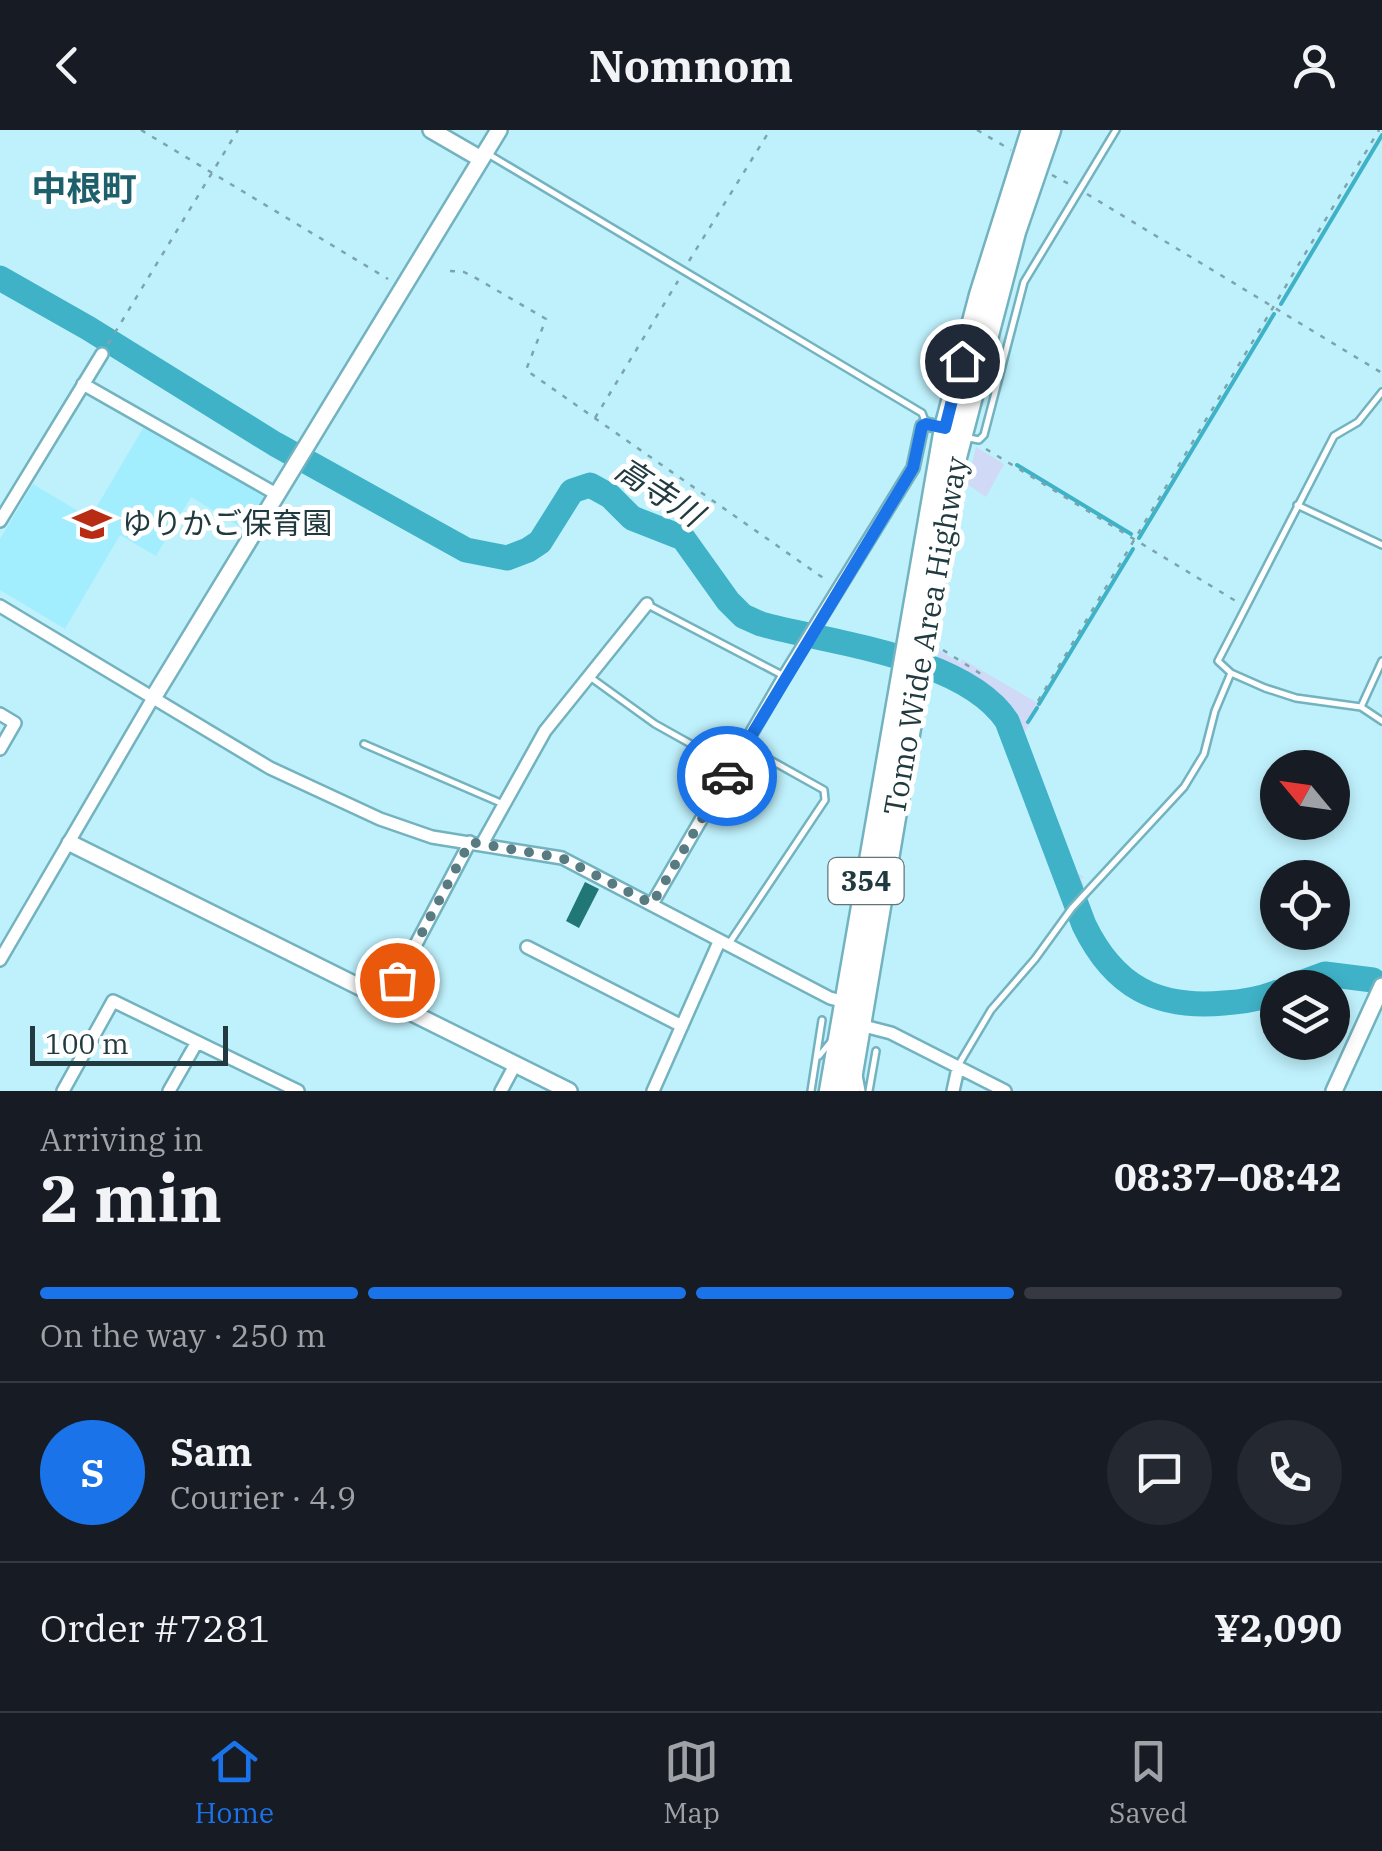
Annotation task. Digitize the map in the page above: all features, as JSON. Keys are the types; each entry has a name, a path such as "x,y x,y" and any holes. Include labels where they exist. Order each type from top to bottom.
{"highway":[{"name":"Tomo Wide Area Highway","path":"830,1091 980,295 1032,130"},
{"name":"Tomo Wide Area Highway","path":"953,432 1050,130"},
{"name":"Tomo Wide Area Highway","path":"849,1091 909,673"}],"street":[{"path":"431,130 483,156"},
{"path":"0,960 153,698 498,130"},
{"path":"0,521 102,354"},
{"path":"84,384 278,494"},
{"path":"652,904 784,676 913,468 922,426 953,432"},
{"path":"397,1006 397,980 545,731 647,604"},
{"path":"0,606 270,768 380,819 432,837 562,858 723,944 845,1002"},
{"path":"0,714 15,724 0,749"},
{"path":"70,843 569,1091"},
{"path":"652,1091 723,944"},
{"path":"527,947 682,1026"},
{"path":"1334,1091 1382,986"},
{"path":"63,1091 112,1002 281,1087 298,1091"},
{"path":"860,1025 892,1033 1005,1091"},
{"path":"168,1091 197,1042"},
{"path":"501,1091 516,1066"},
{"path":"953,1091 958,1068"}],"lane":[{"path":"483,156 953,432 1024,282 1116,130"},
{"path":"1382,392 1358,422 1334,436 1218,661 1230,674 1296,698 1361,707 1382,721"},
{"path":"1297,505 1382,544"},
{"path":"647,604 784,676"},
{"path":"1361,707 1382,662"},
{"path":"958,1068 990,1010 1035,960 1072,908 1184,787 1204,754 1230,674"},
{"path":"587,676 656,724 732,767"},
{"path":"364,744 503,804"},
{"path":"723,944 825,800 824,790 744,745"},
{"path":"811,1091 822,1020"},
{"path":"816,1058 824,1052 826,1043 840,1033"},
{"path":"865,1091 876,1051"},
{"path":"854,1064 865,1091"}],"path":[{"path":"142,130 404,288"},
{"path":"102,354 238,130"},
{"path":"594,418 770,130"},
{"path":"978,130 1004,146"},
{"path":"1038,701 1379,130"},
{"path":"1036,169 1080,190 1382,374"},
{"path":"450,271 464,272 546,319 526,370 840,587"},
{"path":"953,432 1245,606"},
{"path":"916,647 936,646 981,674"}],"shaded area":[{"name":"ゆりかご保育園","path":"146,423 268,496 247,531 191,497 156,556 120,535 65,629 0,590 0,539 33,484 90,518"},
{"path":"976,447 1004,464 986,497 967,484"},
{"path":"939,650 1041,705 1026,720 1030,724 1023,734 1077,873 1084,877 1084,885 1079,889 1009,713 977,683 937,664"}],"building":[{"path":"585,882 599,889 579,928 566,921"}],"waterway":[{"path":"1281,304 1382,135"},
{"name":"高寺川","path":"0,278 275,444 466,550 507,558 528,550 540,542 572,491 590,485 610,496 632,518 683,538 743,616 761,624 894,656 961,682 987,699 1007,721 1084,925 1109,964 1140,990 1178,1002 1231,1003 1260,997"},
{"path":"1139,538 1274,314"},
{"path":"1017,465 1131,534"},
{"path":"1039,704 1133,549"},
{"path":"1028,722 1037,708"},
{"name":"高寺川","path":"1350,977 1373,980"}],"way so far":[{"path":"397,980 470,842 562,858 652,904 727,776"}],"place":[{"name":"ゆりかご保育園","path":"92,524"}],"district":[{"name":"中根町","path":"84,189"}],"route":[{"path":"727,776 913,468 922,426 934,424 945,428 962,361"}]}
